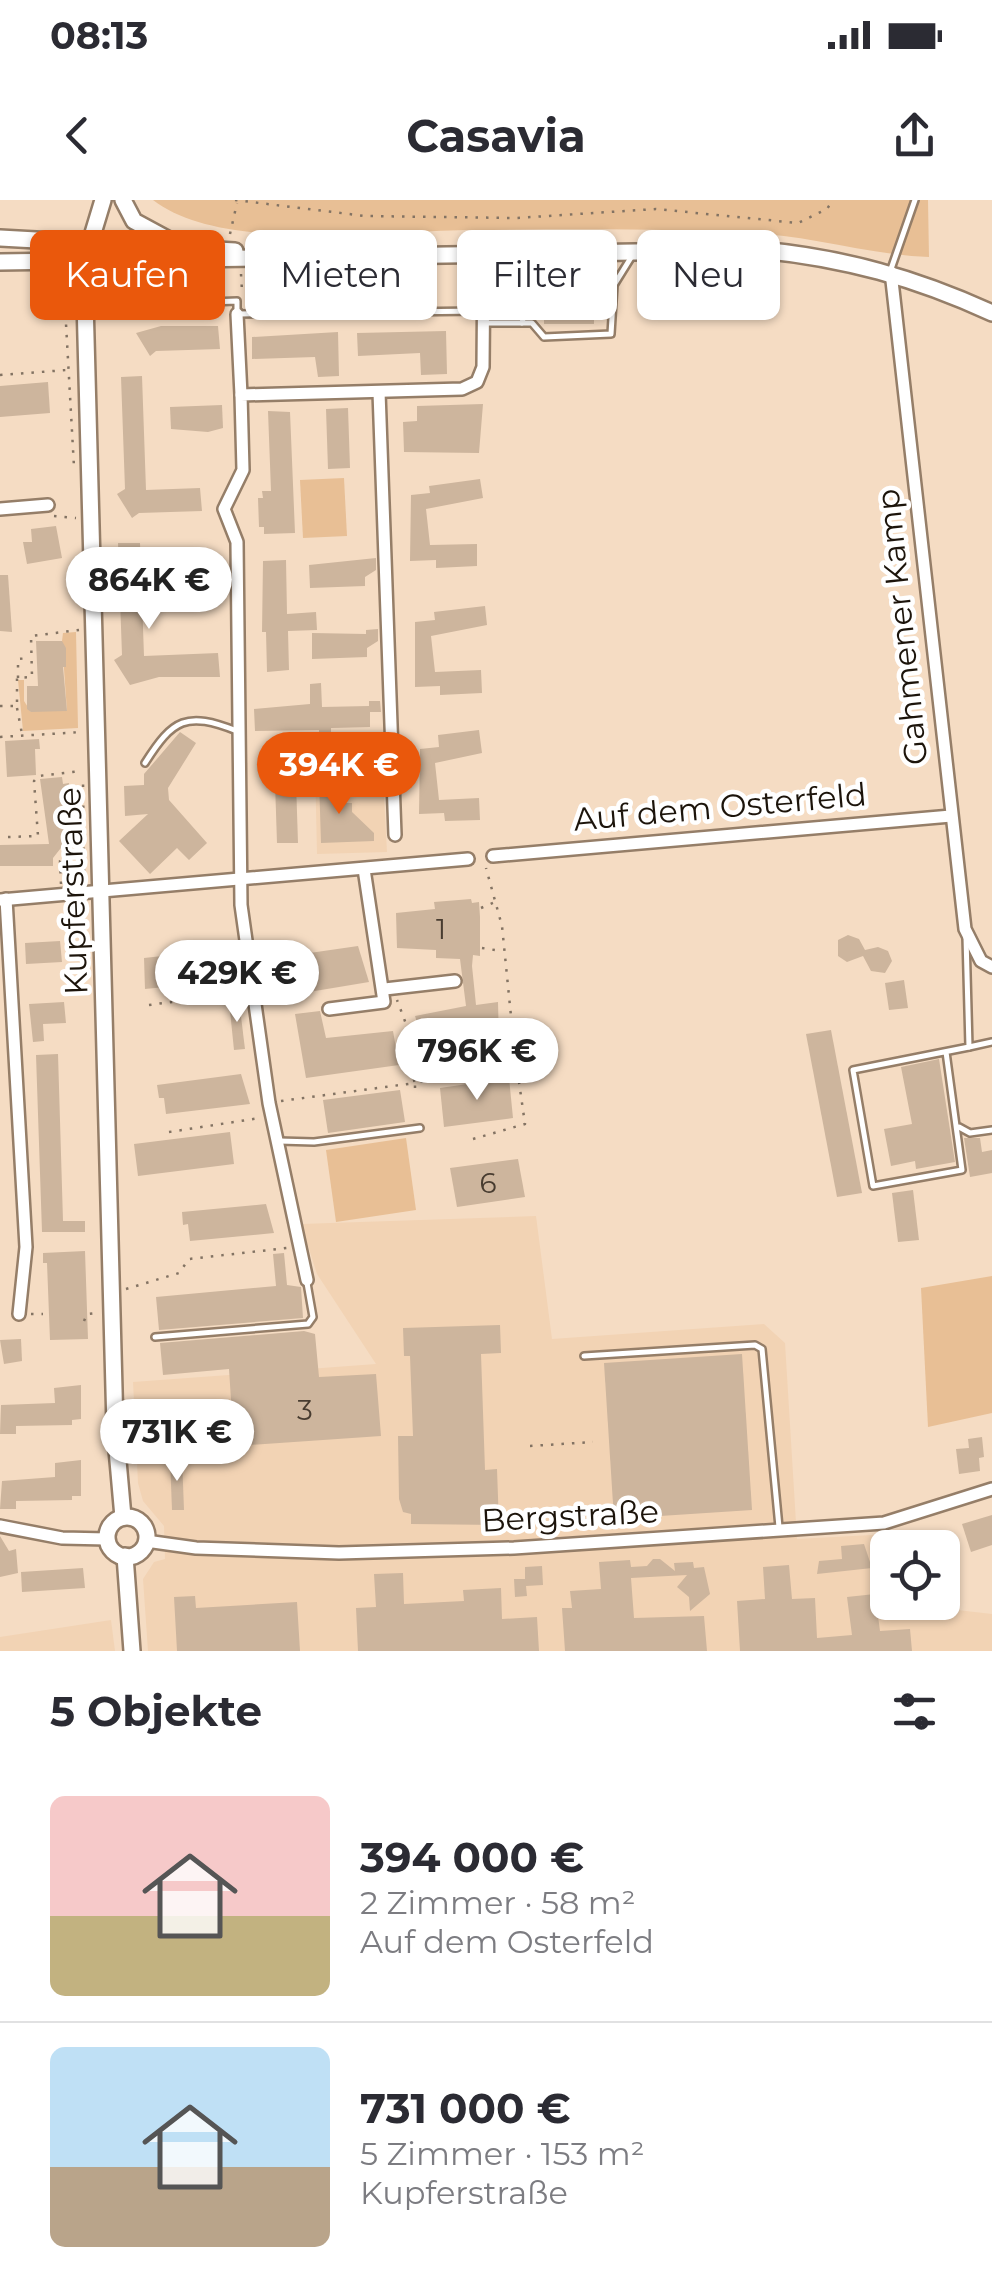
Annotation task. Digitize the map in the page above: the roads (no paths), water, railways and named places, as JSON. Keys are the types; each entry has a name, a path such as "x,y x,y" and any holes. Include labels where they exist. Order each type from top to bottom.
{"street":[{"name":"Kupferstraße","path":"92,230 103,200"},
{"path":"123,200 144,230"},
{"path":"0,238 30,239"},
{"path":"617,250 761,250 808,254 890,272 992,313"},
{"path":"225,255 457,252"},
{"path":"225,253 233,254"},
{"path":"0,262 30,263"},
{"name":"Gahmener Kamp","path":"890,272 965,929 982,961 992,967"},
{"path":"237,308 243,470 224,509 238,542 241,878 270,1110 307,1280"},
{"name":"Kupferstraße","path":"86,320 115,1427 124,1517"},
{"path":"241,395 462,389 477,382 484,367 484,320"},
{"path":"379,392 395,835"},
{"path":"0,509 48,505"},
{"name":"Auf dem Osterfeld","path":"488,857 951,816"},
{"path":"19,1314 26,1247 6,996 3,900 468,859"},
{"path":"329,1009 384,1002 390,988 364,869"},
{"path":"390,988 455,981"},
{"name":"Bergstraße","path":"146,1541 196,1548 339,1553 514,1548 884,1523 992,1489"},
{"path":"124,1517 142,1524 146,1541 135,1555 124,1556 112,1550 107,1539 111,1524 124,1517"},
{"path":"0,1526 62,1538 107,1539"},
{"path":"124,1556 132,1651"}],"lane":[{"path":"890,272 915,200"},
{"path":"503,320 532,323 544,337 610,334 614,285 635,250"},
{"path":"225,308 457,316"},
{"path":"145,764 168,727 178,722 205,720 238,731"},
{"path":"965,929 969,1047"},
{"path":"946,1052 963,1166 960,1173 873,1186 853,1070 992,1042"},
{"path":"957,1125 970,1133 992,1130"},
{"path":"276,1141 314,1142 420,1128"},
{"path":"154,1338 308,1324 313,1317 307,1280"},
{"path":"584,1356 756,1345 762,1349 779,1530"}]}
